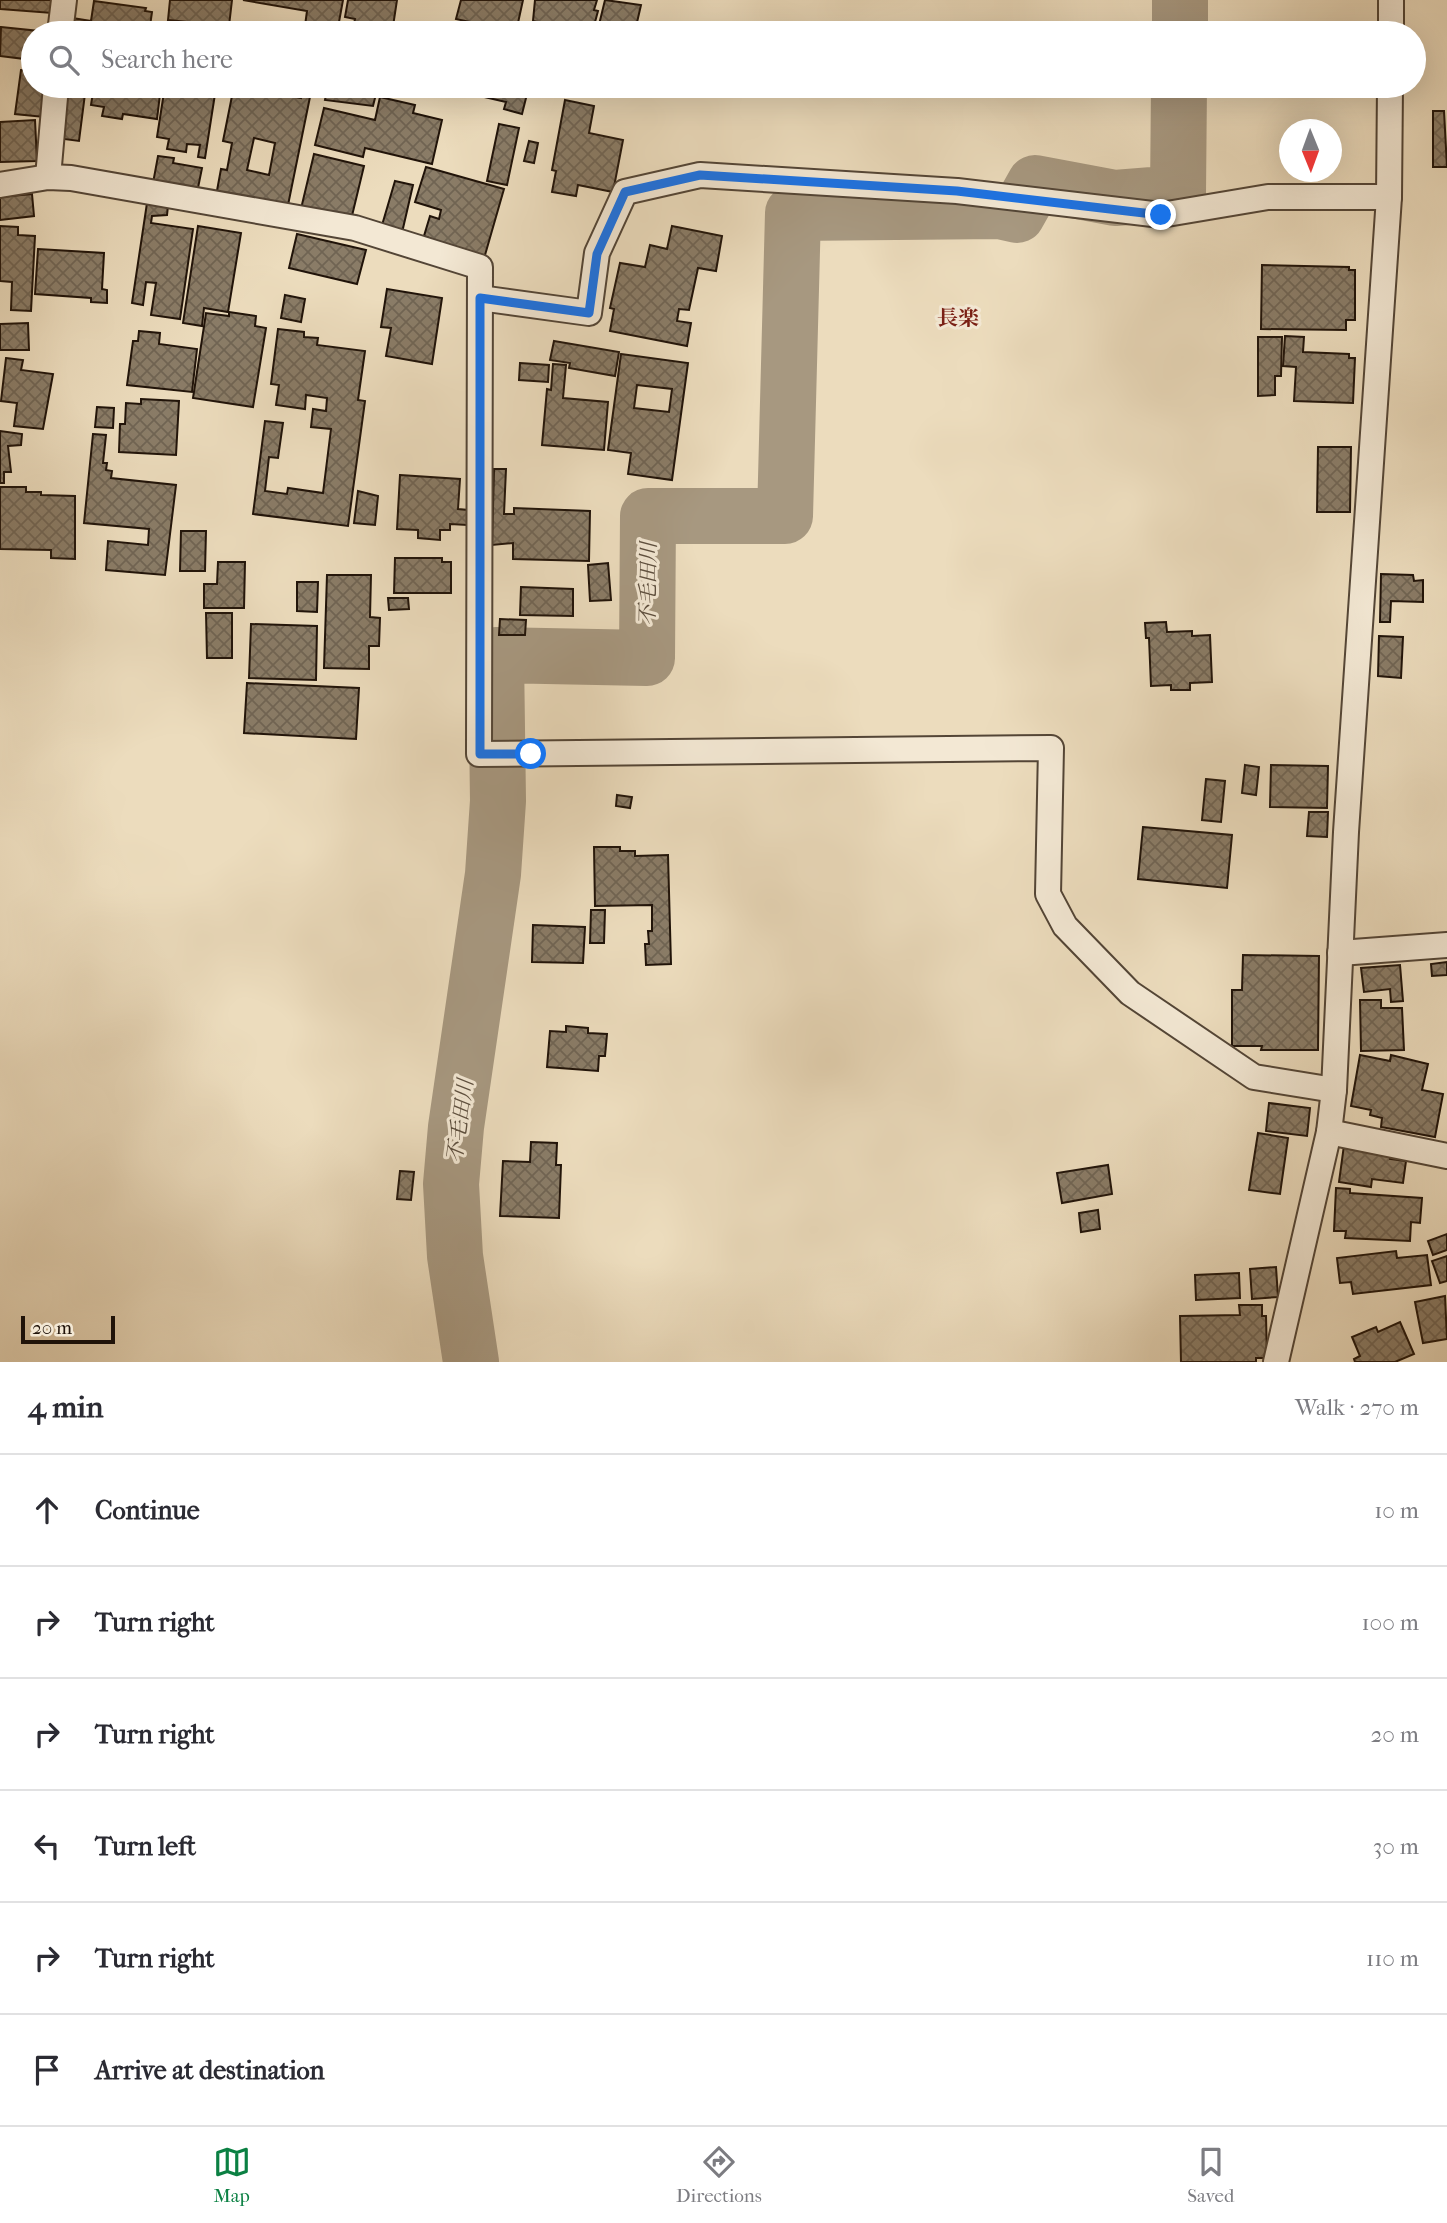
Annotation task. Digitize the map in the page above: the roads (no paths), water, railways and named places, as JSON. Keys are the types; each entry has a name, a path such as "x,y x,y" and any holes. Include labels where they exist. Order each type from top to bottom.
{"street":[{"path":"61,21 64,0"},
{"path":"1391,0 1391,21"},
{"path":"48,177 55,98"},
{"path":"1276,1362 1329,1132 1334,1090 1340,953 1389,197 1390,98"},
{"path":"480,298 589,313 597,254 625,192 700,175 1028,199 1161,215 1268,197 1389,197"},
{"path":"0,185 48,177 71,178 355,228 480,267 480,754 1051,748 1048,894 1065,926 1130,993 1254,1077 1334,1090"},
{"path":"1340,953 1447,945"},
{"path":"1329,1132 1447,1156"}],"waterway":[{"name":"不毛田川","path":"1180,0 1180,21"},
{"name":"不毛田川","path":"471,1362 455,1256 451,1184 456,1127 493,874 498,801 496,655 647,658 648,516 785,516 793,213 999,211 1017,215 1035,183 1115,198 1178,193 1179,98"}],"district":[{"name":"長楽","path":"958,318"}]}
